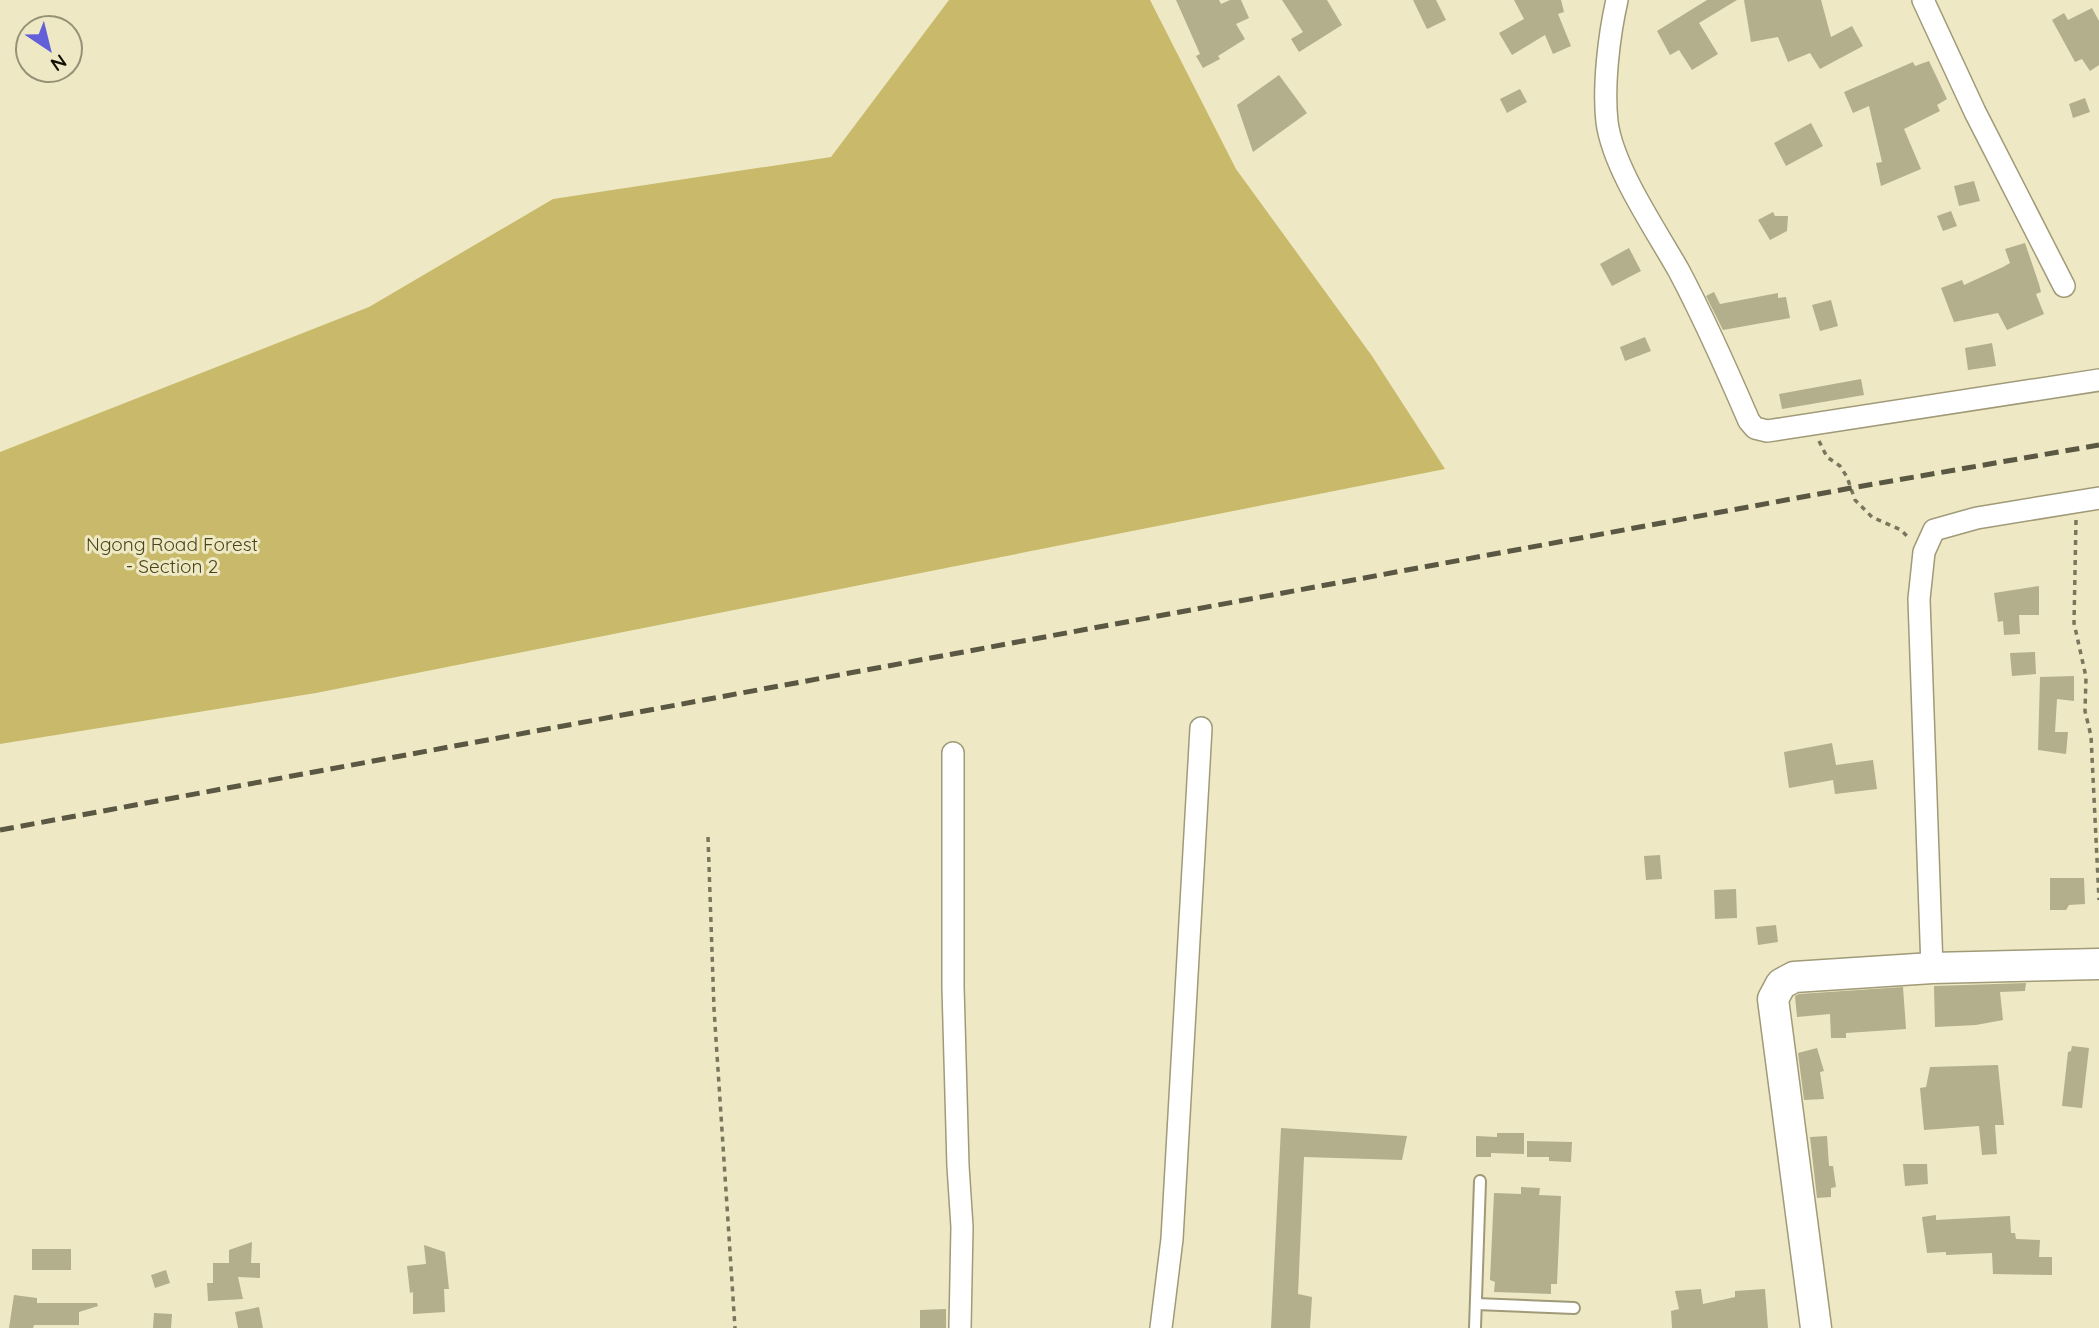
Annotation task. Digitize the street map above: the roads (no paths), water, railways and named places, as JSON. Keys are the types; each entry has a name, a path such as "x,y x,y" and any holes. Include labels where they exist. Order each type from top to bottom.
{"main road":[{"path":"1816,1328 1773,999 1781,984 1794,976 1932,968 2099,964"}],"street":[{"path":"1617,0 1608,71 1607,123 1616,153 1708,327 1749,421 1755,428 1766,431 2099,380"},
{"path":"1923,0 1975,112 2064,286"},
{"path":"1932,968 1919,599 1924,552 1934,530 1977,517 2089,500"},
{"path":"1161,1328 1172,1239 1201,728"},
{"path":"953,752 953,987 962,1227 960,1328"}],"lane":[{"path":"1475,1328 1479,1181"},
{"path":"1476,1304 1574,1308"}],"railway":[{"path":"0,830 1851,488 2099,445"}],"park label":[{"name":"Ngong Road Forest - Section 2","path":"172,555"}]}
